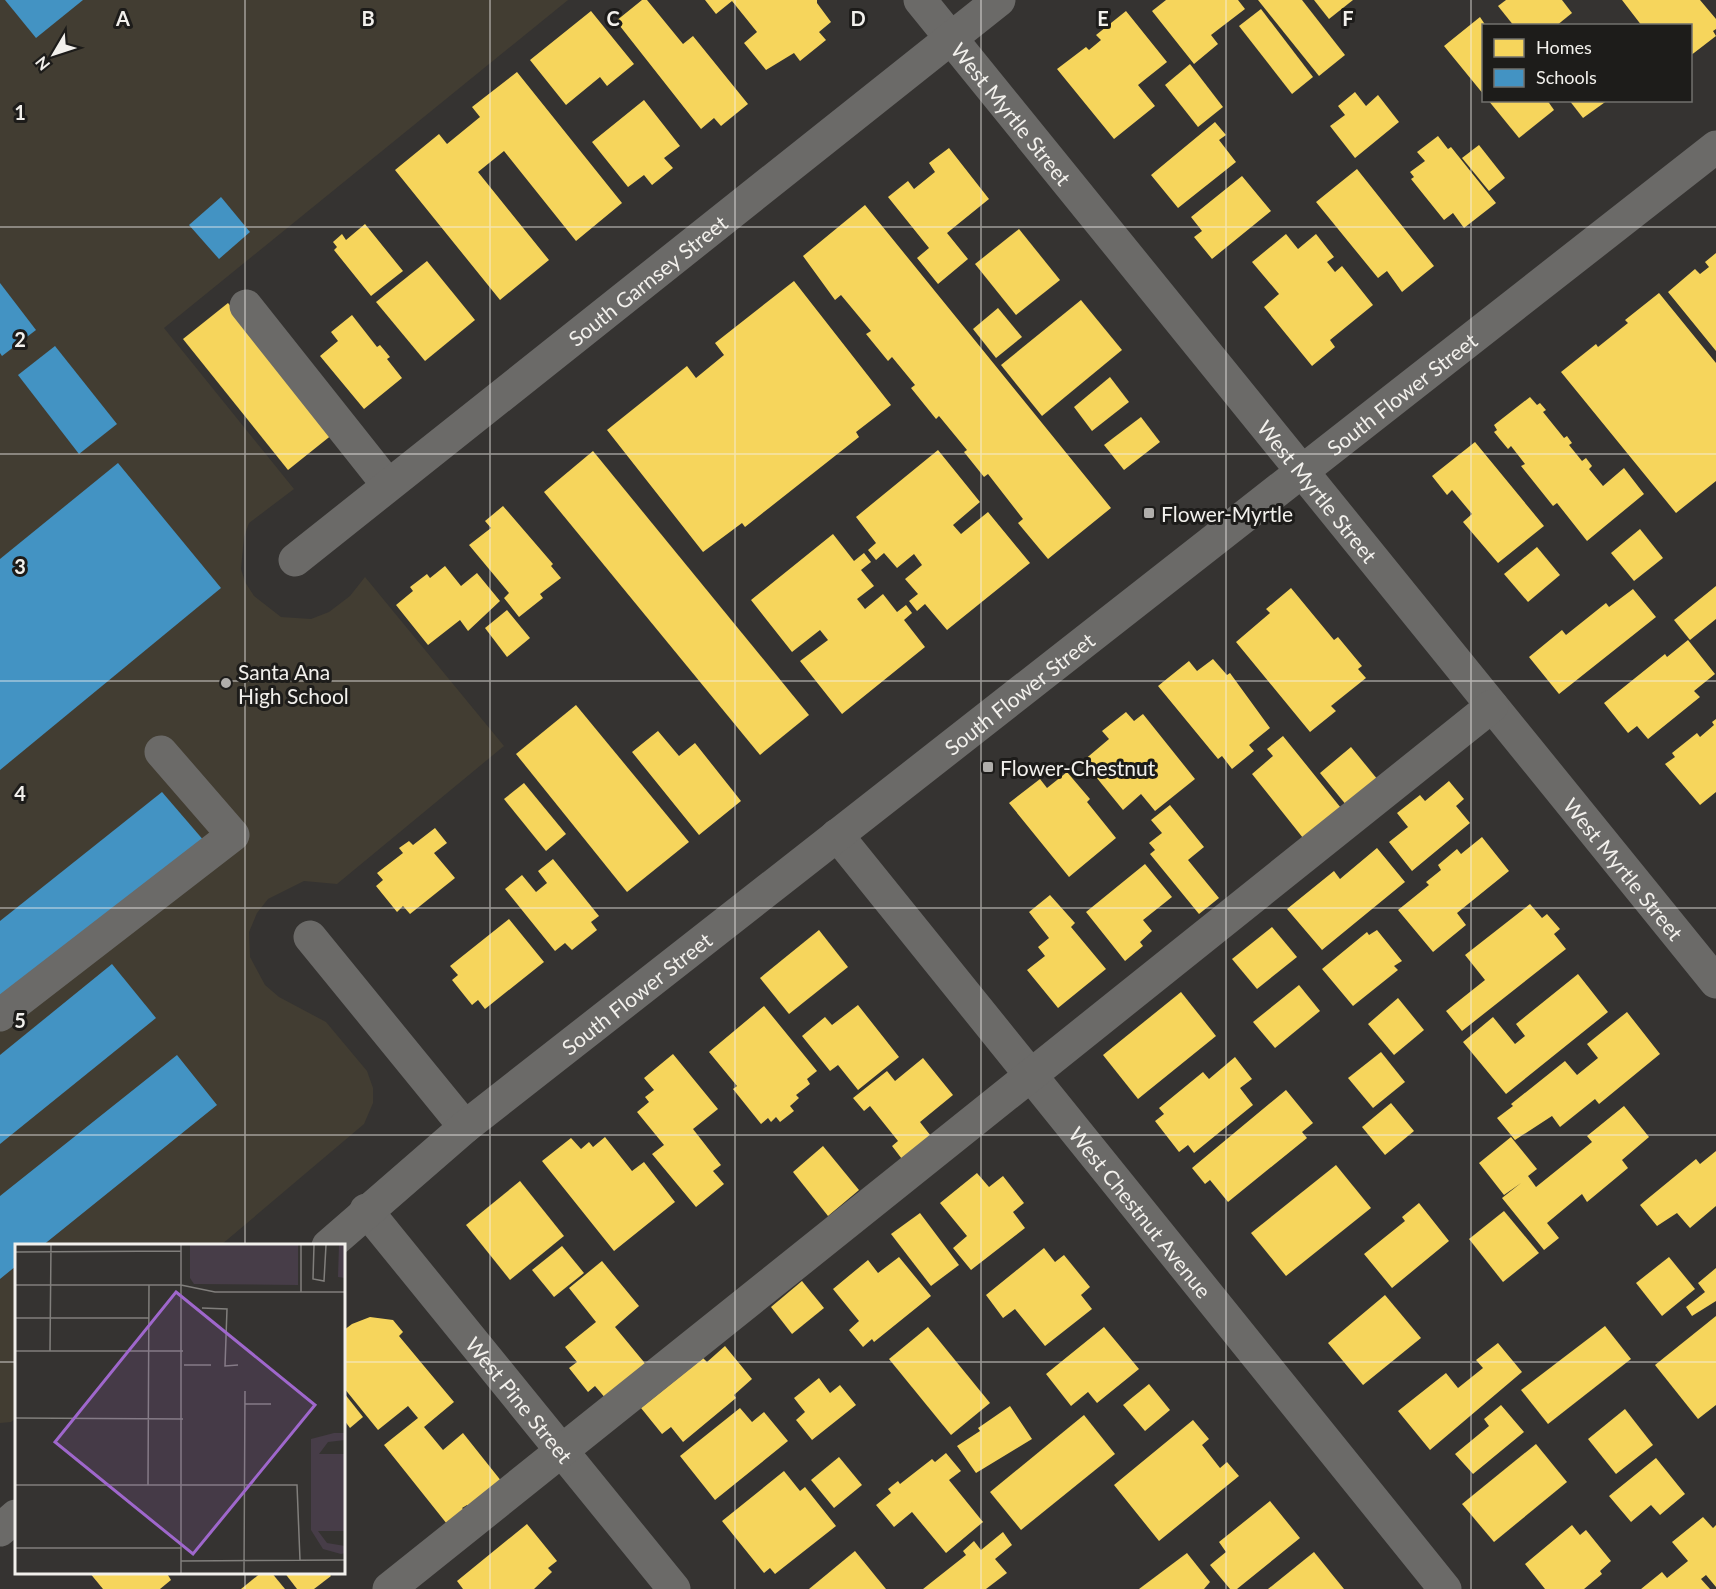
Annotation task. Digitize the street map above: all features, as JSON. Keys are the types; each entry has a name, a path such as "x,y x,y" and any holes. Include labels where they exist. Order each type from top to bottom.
{"street":[{"name":"West Myrtle Street","path":"920,0 1716,982"},
{"name":"South Garnsey Street","path":"295,560 999,0"},
{"name":"South Flower Street","path":"329,1244 465,1127 1716,147"},
{"path":"246,306 388,485"},
{"path":"389,1589 1492,706"},
{"path":"0,1015 233,835 161,752"},
{"name":"West Chestnut Avenue","path":"837,835 1445,1589"},
{"path":"310,937 465,1127"},
{"name":"West Pine Street","path":"366,1210 674,1589"},
{"path":"0,1530 15,1517"}],"shaded area":[{"name":"Santa Ana High School","path":"0,0 568,0 164,328 294,489 249,523 244,537 241,569 245,582 254,596 281,617 311,619 329,612 350,596 365,577 504,746 337,884 304,881 268,899 257,913 249,932 250,957 265,985 279,997 326,1022 367,1071 373,1088 373,1103 364,1124 222,1244 15,1244 15,1419 11,1422 0,1423"}],"building: Homes":[{"path":"642,0 647,0 683,44 693,36 748,104 721,126 714,118 701,129 616,21"},
{"path":"705,0 817,0 831,22 819,32 826,40 800,61 794,53 766,70 744,43 757,32 732,1 716,14"},
{"path":"1166,0 1238,0 1245,9 1211,35 1218,44 1194,64 1152,11"},
{"path":"1258,0 1302,0 1345,55 1319,76"},
{"path":"1314,0 1353,0 1329,19"},
{"path":"1506,0 1562,0 1572,13 1558,24 1512,24 1498,6"},
{"path":"1622,0 1700,0 1716,19 1716,29 1713,31 1716,36 1692,54 1692,24 1640,24"},
{"path":"1261,9 1313,77 1292,94 1239,26"},
{"path":"591,11 634,64 607,86 600,77 566,105 530,60"},
{"path":"1126,11 1167,62 1138,85 1155,106 1114,139 1057,69 1086,47 1089,50 1101,40 1096,35"},
{"path":"1480,17 1485,24 1482,24 1482,93 1444,46"},
{"path":"1190,64 1223,107 1198,127 1165,85"},
{"path":"517,72 622,203 576,241 504,151 478,172 549,260 500,300 395,170 439,134 447,144 480,117 472,107"},
{"path":"1355,92 1366,106 1378,95 1399,122 1355,158 1330,126 1345,115 1338,106"},
{"path":"644,100 680,146 664,158 673,168 652,185 644,175 628,187 592,142"},
{"path":"1490,102 1548,102 1554,110 1519,138"},
{"path":"1571,102 1605,102 1583,118"},
{"path":"1215,122 1226,135 1219,140 1236,162 1178,208 1151,175"},
{"path":"1438,136 1448,149 1451,147 1496,203 1464,228 1453,213 1444,220 1411,179 1414,177 1410,172 1425,161 1417,152"},
{"path":"1479,145 1505,178 1489,191 1462,158"},
{"path":"949,148 989,199 947,233 968,259 938,284 917,258 929,248 888,197 908,181 914,189 935,172 929,163"},
{"path":"1357,169 1434,266 1402,292 1387,271 1378,278 1316,202"},
{"path":"1242,176 1271,211 1212,259 1194,237 1202,231 1191,217"},
{"path":"865,205 1111,508 1048,559 1018,523 1023,519 988,474 984,477 964,452 967,450 939,416 936,419 911,388 915,385 892,357 888,361 866,334 871,331 841,295 835,300 803,256"},
{"path":"365,224 403,271 371,296 334,250 337,247 333,242 342,234 346,240"},
{"path":"1019,229 1060,280 1016,315 975,264"},
{"path":"1286,234 1298,249 1316,234 1334,257 1327,262 1335,272 1342,266 1373,305 1330,340 1335,347 1312,366 1264,307 1279,294 1252,262"},
{"path":"1716,253 1716,351 1668,292 1695,269 1700,274 1709,267 1705,262"},
{"path":"427,261 475,320 425,361 376,302"},
{"path":"794,281 891,405 856,432 859,437 745,527 742,523 703,552 607,430 687,366 696,378 724,355 715,343"},
{"path":"1659,293 1716,363 1716,481 1676,513 1561,372 1596,344 1598,347 1628,323 1625,320"},
{"path":"1081,300 1122,350 1042,416 1001,365"},
{"path":"228,303 333,434 288,470 183,339"},
{"path":"998,308 1022,337 996,358 973,329"},
{"path":"352,315 377,347 380,345 390,357 387,359 402,378 364,409 320,356 338,341 331,332"},
{"path":"1110,377 1129,402 1092,431 1074,407"},
{"path":"1530,397 1546,410 1543,412 1564,438 1567,436 1572,443 1569,445 1582,461 1586,458 1592,466 1589,469 1603,486 1624,468 1644,494 1587,541 1557,503 1553,506 1521,466 1525,464 1511,446 1508,449 1494,432 1497,430 1494,425"},
{"path":"1141,417 1160,442 1124,470 1104,445"},
{"path":"1475,442 1544,526 1498,563 1463,522 1472,514 1452,490 1447,495 1432,476"},
{"path":"938,450 980,502 953,525 961,534 988,512 1030,563 947,630 925,604 917,611 909,601 918,594 905,579 922,565 914,554 897,568 884,553 876,560 868,550 876,543 856,517"},
{"path":"593,451 809,715 760,755 544,492"},
{"path":"503,506 553,564 551,566 561,578 540,594 543,598 519,617 504,598 509,593 469,545 491,528 485,521"},
{"path":"1640,529 1663,558 1634,581 1611,553"},
{"path":"833,534 854,561 864,553 871,562 861,570 874,586 857,599 865,609 883,594 897,612 906,605 912,613 904,620 925,647 842,714 800,661 828,640 820,630 792,652 751,600"},
{"path":"1537,547 1560,575 1528,602 1504,574"},
{"path":"445,566 461,586 477,573 500,601 468,631 460,620 428,645 396,605 413,591 410,587 427,574 430,578"},
{"path":"1716,586 1716,619 1690,640 1674,620"},
{"path":"1291,588 1334,640 1338,637 1362,666 1358,669 1366,678 1331,706 1336,711 1310,732 1236,642 1270,613 1266,609"},
{"path":"1633,589 1656,617 1559,694 1529,657 1562,630 1566,635 1606,603 1609,607"},
{"path":"507,610 530,638 507,657 485,628"},
{"path":"1688,640 1715,674 1694,691 1700,697 1648,739 1637,726 1628,733 1604,703 1665,654 1667,657"},
{"path":"1213,659 1227,675 1230,673 1270,728 1249,745 1254,751 1232,769 1222,756 1218,759 1158,686 1189,661 1197,671"},
{"path":"576,705 689,842 627,892 516,754"},
{"path":"1126,712 1134,721 1143,714 1195,779 1155,811 1141,794 1123,810 1083,761 1109,739 1102,731"},
{"path":"1716,719 1716,792 1700,805 1665,764 1675,757 1672,753 1697,733 1700,737 1714,725 1712,722"},
{"path":"658,731 679,756 695,743 741,801 699,835 632,752"},
{"path":"1283,736 1345,813 1307,843 1252,774 1273,756 1267,749"},
{"path":"1351,747 1378,780 1347,806 1320,773"},
{"path":"1067,772 1090,799 1087,802 1116,838 1069,877 1009,803 1040,779 1047,788"},
{"path":"1449,781 1464,799 1456,806 1470,823 1412,871 1389,842 1408,827 1397,813 1420,795 1425,801"},
{"path":"524,783 566,834 546,851 504,799"},
{"path":"1170,805 1204,847 1188,860 1219,898 1199,914 1150,854 1155,850 1149,843 1162,833 1151,820"},
{"path":"435,828 447,843 434,853 455,878 410,914 403,906 397,912 376,886 383,880 377,873 403,853 399,848 409,841 413,845"},
{"path":"1482,837 1509,871 1457,913 1466,925 1433,952 1398,910 1429,885 1426,882 1441,870 1438,865 1457,849 1461,854"},
{"path":"1377,848 1405,882 1322,950 1287,909 1334,871 1340,879"},
{"path":"553,859 599,916 591,922 597,930 572,950 565,943 555,951 505,889 522,875 536,892 547,883 538,871"},
{"path":"1145,864 1172,897 1143,920 1152,931 1140,942 1143,946 1125,961 1086,912"},
{"path":"1050,895 1075,923 1071,927 1106,969 1058,1008 1027,970 1045,956 1038,947 1049,938 1029,912"},
{"path":"1530,904 1542,918 1547,914 1560,929 1554,934 1566,949 1462,1031 1446,1011 1485,980 1465,955"},
{"path":"509,919 544,962 485,1009 478,1000 472,1005 452,980 458,975 450,966"},
{"path":"1272,927 1297,957 1257,989 1232,959"},
{"path":"819,930 848,967 789,1014 760,978"},
{"path":"1377,930 1402,961 1394,966 1398,970 1353,1006 1322,969 1367,932 1369,935"},
{"path":"1578,974 1608,1012 1506,1094 1463,1042 1493,1017 1515,1044 1525,1036 1516,1024"},
{"path":"1299,985 1320,1011 1275,1048 1253,1022"},
{"path":"1181,992 1216,1036 1138,1099 1103,1055"},
{"path":"1398,998 1424,1030 1394,1055 1368,1024"},
{"path":"858,1005 899,1057 858,1090 838,1065 830,1071 802,1036 825,1017 832,1025"},
{"path":"764,1006 817,1071 807,1079 810,1084 796,1095 799,1098 790,1106 794,1111 780,1122 776,1117 771,1122 768,1118 761,1124 733,1089 737,1086 709,1052"},
{"path":"1627,1012 1660,1054 1599,1104 1595,1099 1560,1127 1552,1116 1515,1140 1497,1118 1565,1061 1577,1075 1598,1058 1587,1044"},
{"path":"1381,1052 1405,1082 1373,1108 1348,1078"},
{"path":"673,1054 718,1109 693,1129 721,1165 713,1171 724,1184 696,1207 652,1154 664,1145 637,1112 649,1102 645,1097 654,1090 644,1078"},
{"path":"1235,1057 1252,1079 1240,1088 1253,1105 1194,1153 1188,1145 1179,1152 1155,1121 1164,1114 1159,1108 1203,1072 1209,1079"},
{"path":"923,1058 953,1095 920,1122 934,1140 905,1163 892,1146 898,1141 870,1106 864,1111 853,1098 887,1071 895,1081"},
{"path":"1286,1090 1313,1123 1302,1132 1307,1138 1228,1202 1210,1180 1205,1184 1192,1168"},
{"path":"1391,1103 1414,1131 1385,1155 1362,1127"},
{"path":"1624,1106 1649,1137 1622,1160 1628,1168 1587,1202 1582,1194 1547,1223 1559,1238 1544,1250 1502,1198 1521,1183 1504,1195 1479,1163 1511,1137 1537,1169 1528,1176 1536,1187 1592,1142 1587,1136"},
{"path":"605,1137 632,1171 644,1162 675,1202 614,1251 542,1161 571,1138 581,1149 589,1142 593,1147"},
{"path":"823,1146 859,1190 828,1216 793,1172"},
{"path":"1716,1151 1716,1206 1690,1228 1677,1213 1657,1226 1640,1205 1696,1159 1700,1164"},
{"path":"1336,1165 1371,1208 1286,1276 1251,1233"},
{"path":"977,1173 989,1187 1003,1176 1024,1203 1013,1212 1025,1228 971,1270 953,1248 967,1236 940,1203"},
{"path":"520,1181 564,1236 510,1280 466,1225"},
{"path":"1419,1203 1449,1241 1392,1288 1364,1254 1405,1221 1402,1217"},
{"path":"1504,1211 1539,1253 1503,1282 1469,1239"},
{"path":"920,1213 959,1265 931,1286 891,1234"},
{"path":"562,1246 584,1273 554,1297 532,1270"},
{"path":"1044,1248 1055,1262 1064,1255 1090,1287 1081,1295 1092,1309 1045,1346 1015,1309 1003,1318 986,1295"},
{"path":"899,1257 931,1296 874,1342 872,1339 863,1347 849,1330 859,1321 833,1289 868,1260 878,1273"},
{"path":"1669,1257 1695,1289 1662,1316 1636,1283"},
{"path":"602,1261 639,1306 615,1327 648,1367 607,1400 595,1386 588,1392 569,1368 577,1362 565,1347 596,1322 569,1288"},
{"path":"1716,1268 1716,1301 1692,1316 1686,1307 1705,1292 1698,1283"},
{"path":"802,1281 824,1308 792,1334 771,1307"},
{"path":"1385,1295 1421,1338 1363,1385 1328,1343"},
{"path":"1716,1316 1716,1405 1698,1419 1655,1365"},
{"path":"370,1317 393,1320 403,1332 399,1336 454,1402 424,1427 443,1450 463,1433 502,1482 469,1507 467,1505 462,1508 464,1510 447,1524 384,1445 418,1418 408,1406 378,1430 345,1389 345,1329"},
{"path":"1605,1326 1631,1359 1548,1424 1521,1390"},
{"path":"928,1327 990,1403 951,1435 889,1359"},
{"path":"1104,1327 1139,1369 1097,1403 1088,1392 1071,1406 1046,1374"},
{"path":"1498,1343 1522,1372 1430,1450 1398,1411 1446,1373 1458,1388 1483,1368 1476,1360"},
{"path":"725,1346 752,1379 734,1395 736,1398 683,1442 671,1427 662,1434 641,1408 703,1358 707,1362"},
{"path":"819,1378 830,1393 840,1385 856,1405 812,1440 796,1420 805,1412 794,1398"},
{"path":"1149,1384 1170,1410 1145,1431 1123,1405"},
{"path":"345,1394 363,1417 350,1428 345,1421"},
{"path":"1501,1405 1524,1432 1473,1474 1455,1454 1489,1426 1484,1419"},
{"path":"1010,1406 1032,1439 976,1473 957,1446 980,1431 978,1428"},
{"path":"740,1408 752,1422 764,1412 788,1441 715,1500 680,1456"},
{"path":"1625,1409 1653,1445 1616,1474 1588,1439"},
{"path":"1084,1415 1115,1454 1021,1530 990,1492"},
{"path":"1193,1420 1209,1439 1202,1445 1220,1468 1227,1462 1239,1476 1159,1541 1114,1485"},
{"path":"1536,1444 1567,1482 1494,1542 1462,1504"},
{"path":"946,1453 961,1471 949,1480 983,1522 946,1553 912,1512 894,1527 876,1505 891,1493 888,1489 898,1481 900,1484 932,1459 935,1462"},
{"path":"839,1457 862,1485 834,1508 811,1480"},
{"path":"1656,1458 1685,1494 1660,1515 1651,1505 1631,1522 1609,1496"},
{"path":"784,1471 800,1491 805,1487 836,1526 775,1574 770,1568 764,1573 722,1521"},
{"path":"1270,1501 1300,1538 1237,1589 1230,1589 1210,1565 1226,1552 1219,1542"},
{"path":"1703,1517 1713,1528 1716,1525 1716,1587 1706,1575 1701,1579 1710,1589 1641,1589 1662,1572 1667,1578 1688,1561 1672,1542"},
{"path":"527,1524 557,1561 548,1568 552,1572 534,1589 463,1589 457,1581"},
{"path":"1572,1525 1580,1535 1586,1530 1611,1561 1600,1571 1602,1574 1584,1589 1545,1589 1525,1564"},
{"path":"1003,1532 1012,1545 995,1559 1007,1573 986,1589 923,1589 966,1555 963,1551 974,1541 981,1550"},
{"path":"855,1551 886,1589 809,1589"},
{"path":"1314,1552 1344,1589 1268,1589"},
{"path":"1187,1553 1210,1582 1204,1589 1139,1589"},
{"path":"91,1574 167,1574 171,1580 160,1589 103,1589"},
{"path":"260,1574 273,1574 285,1589 241,1589"},
{"path":"286,1574 330,1574 331,1576 314,1589 297,1589"}],"building: Schools":[{"path":"5,0 83,0 36,38"},
{"path":"221,197 250,232 219,259 189,225"},
{"path":"0,283 36,330 2,356 0,353"},
{"path":"55,346 117,424 79,454 18,375"},
{"path":"118,463 221,588 0,770 0,559"},
{"path":"162,792 205,842 0,1003 0,921"},
{"path":"112,964 156,1018 0,1144 0,1055"},
{"path":"177,1055 217,1105 44,1244 15,1244 15,1267 0,1279 0,1196"}],"place":[{"name":"Flower-Myrtle","path":"1149,513"},
{"name":"Santa Ana High School","path":"226,683"},
{"name":"Flower-Chestnut","path":"988,767"}]}
